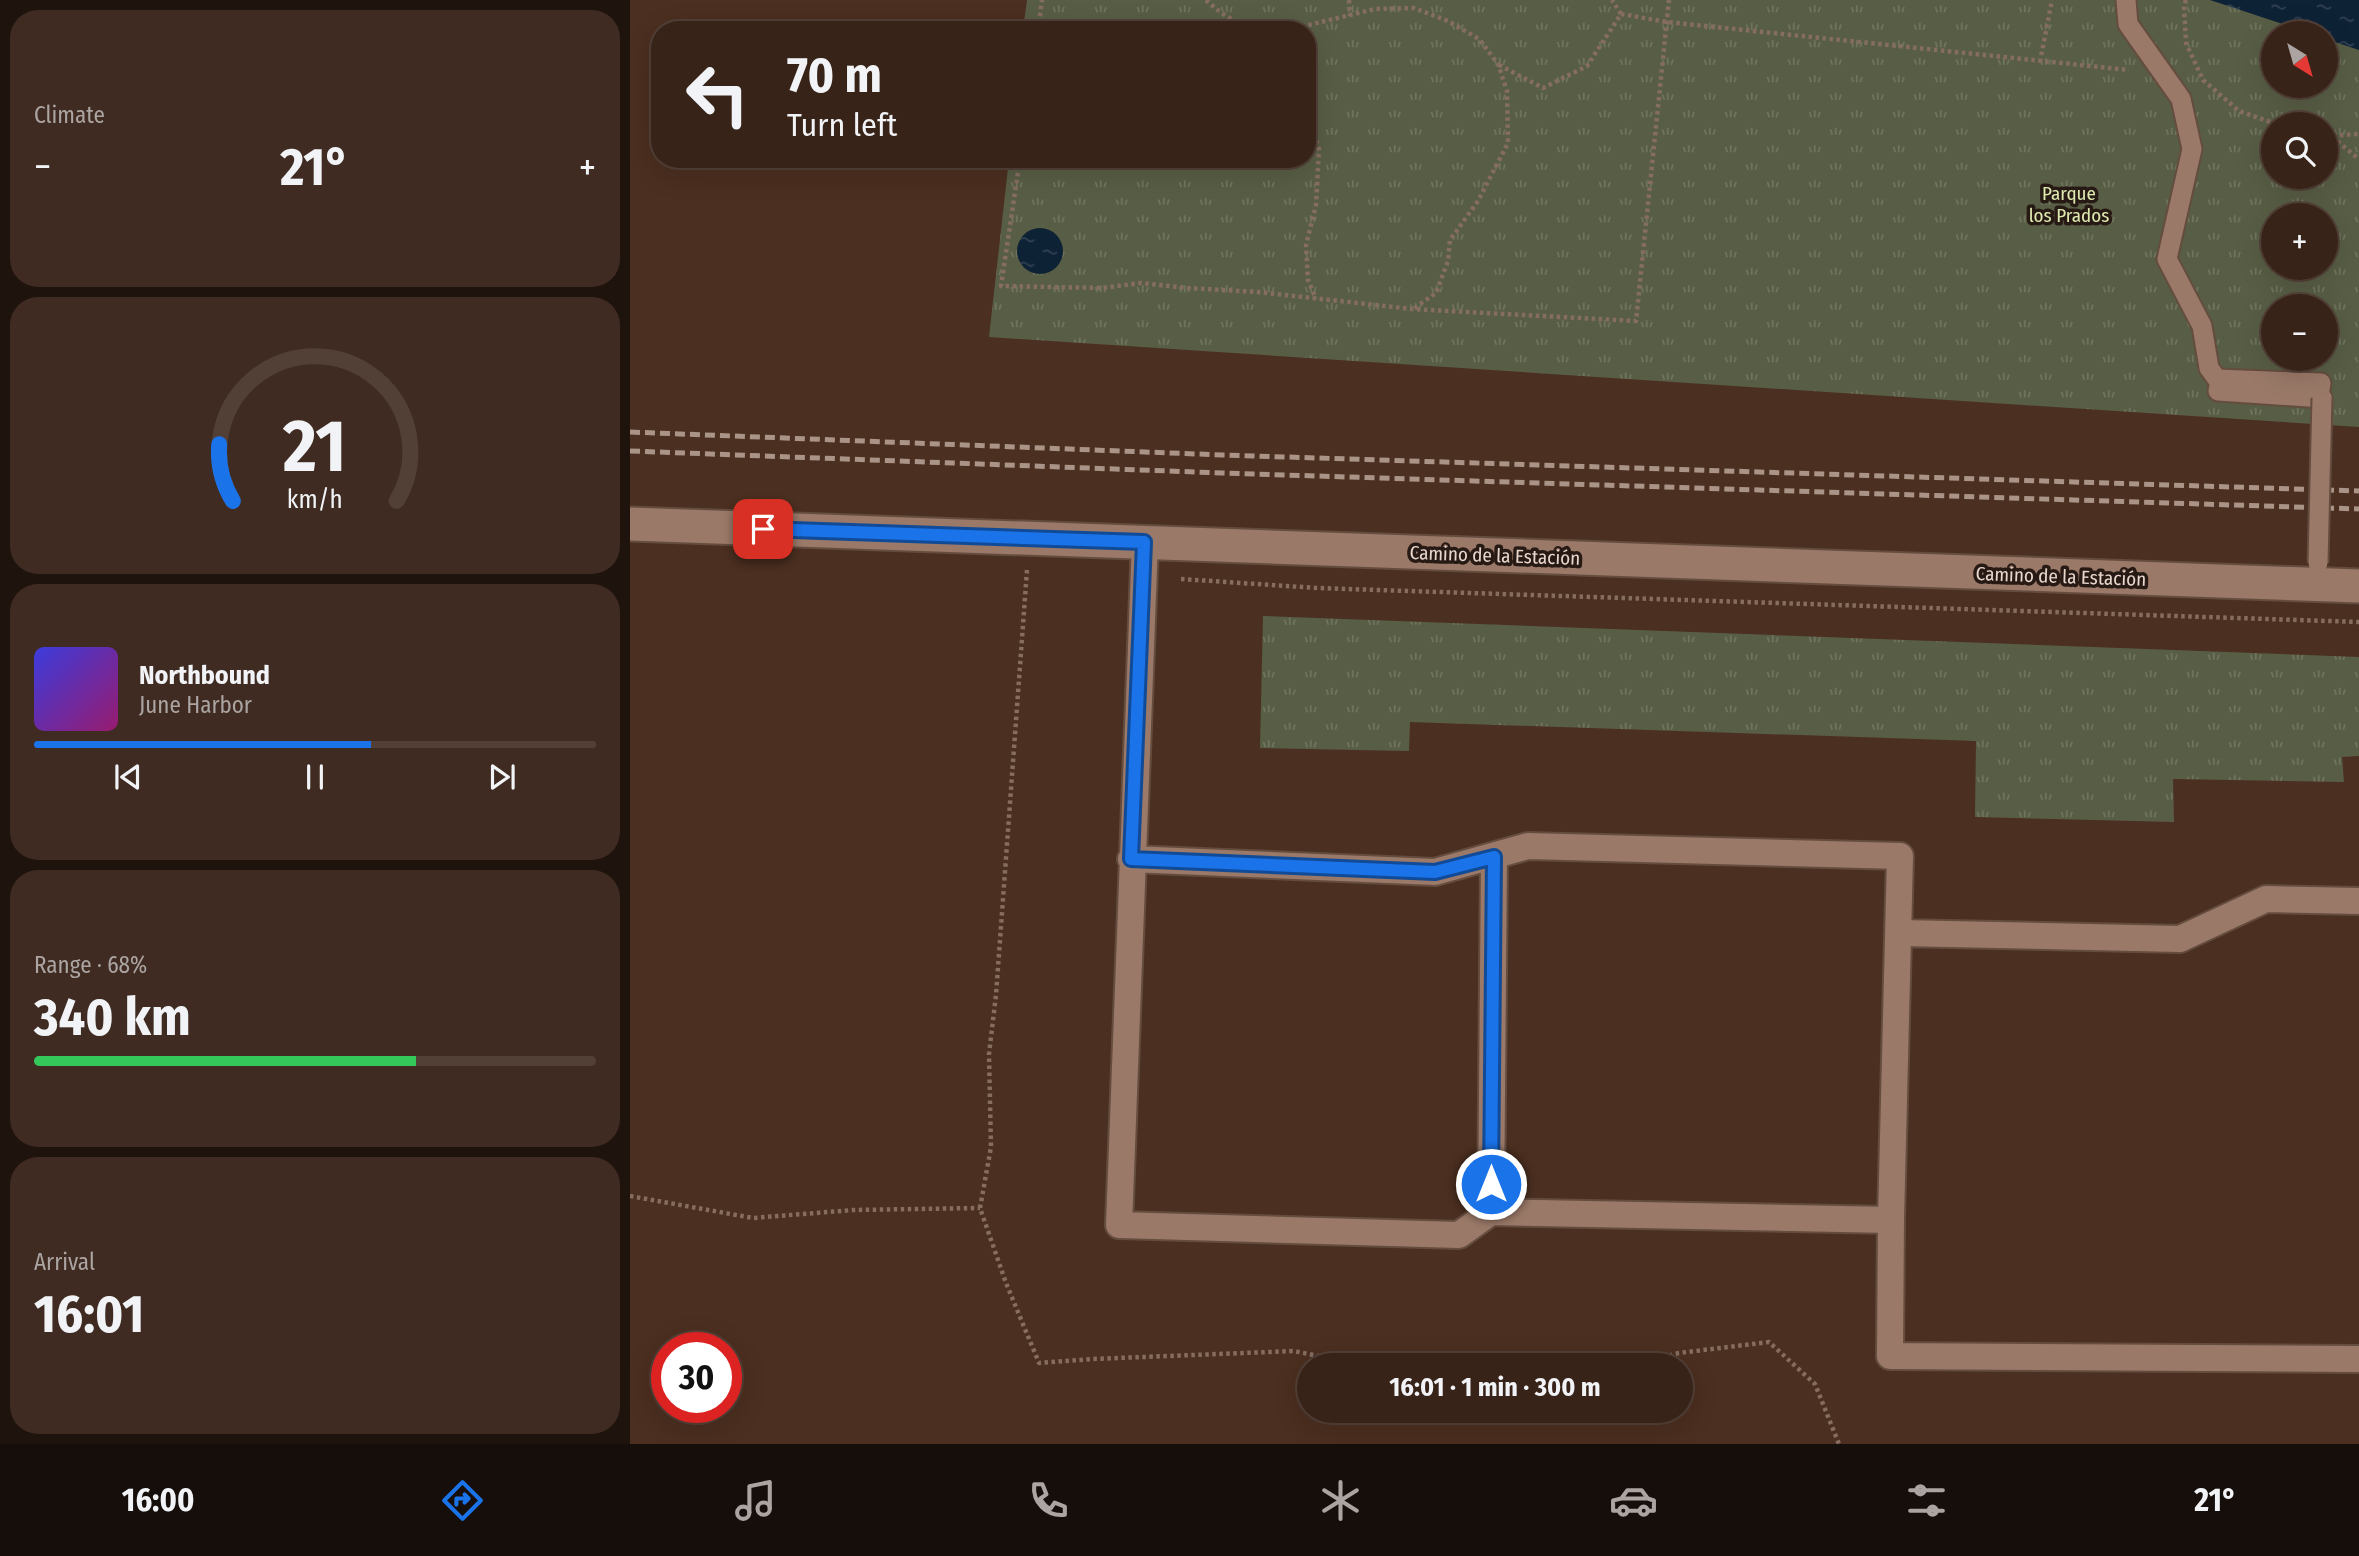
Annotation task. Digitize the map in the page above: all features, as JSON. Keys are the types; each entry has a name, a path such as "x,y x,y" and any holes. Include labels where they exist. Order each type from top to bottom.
{"street":[{"path":"2126,0 2128,24 2181,99 2192,149 2166,259 2202,326 2209,368 2217,380 2321,383 2320,390 2219,386 2218,391 2322,398 2318,563"},
{"name":"Camino de la Estación","path":"630,524 2359,586"},
{"path":"1144,542 1119,1225 1459,1236 1491,1212 1891,1220"},
{"path":"1131,859 1435,872 1528,846 1900,856 1890,1356 2359,1359"},
{"path":"1491,1212 1494,857"},
{"path":"1900,933 2180,939 2266,899 2359,901"}],"path":[{"path":"1039,21 1042,0"},
{"path":"1206,0 1223,16 1233,21"},
{"path":"1349,0 1350,16"},
{"path":"1612,0 1620,14"},
{"path":"1019,168 1002,286 1102,289 1141,283 1412,309 1636,321 1669,0"},
{"path":"2040,62 2052,0"},
{"path":"2186,0 2186,43 2203,80 2239,111 2261,119"},
{"path":"1316,24 1375,9 1413,8 1448,21 1479,39 1499,64 1507,91 1508,143 1478,201 1450,240 1448,261 1436,293 1412,309"},
{"path":"1499,64 1543,88 1587,66 1620,14"},
{"path":"1620,14 1667,22 2162,73 2203,80"},
{"path":"2338,136 2359,134"},
{"path":"1316,140 1319,149 1316,205 1306,245 1308,280 1316,299"},
{"path":"2338,142 2359,159"},
{"path":"1029,538 996,995 989,1054 991,1147 980,1208 1006,1283 1039,1363 1294,1351 1303,1353"},
{"path":"1027,571 1040,571"},
{"path":"1143,576 1317,588 2359,622"},
{"path":"630,1196 753,1218 853,1210 980,1208"},
{"path":"1679,1353 1769,1342 1815,1384 1839,1444"}],"green space":[{"name":"Parque los Prados","path":"1027,0 2359,0 2359,427 989,337 1008,168 1316,168 1316,21 1024,21"},
{"path":"1263,616 2359,657 2359,756 2342,757 2344,782 2173,779 2174,822 1975,817 1976,741 1410,722 1409,751 1260,748"}],"water":[{"path":"2210,0 2359,0 2359,50 2338,43 2338,21 2274,21"},
{"path":"1040,228 1056,235 1063,251 1056,267 1040,274 1024,267 1017,251 1024,235"}],"railway":[{"path":"630,432 1223,455 2359,491"},
{"path":"630,451 1222,473 2359,509"}],"route":[{"path":"763,529 1144,542 1131,859 1435,872 1494,857 1491,1184"}]}
